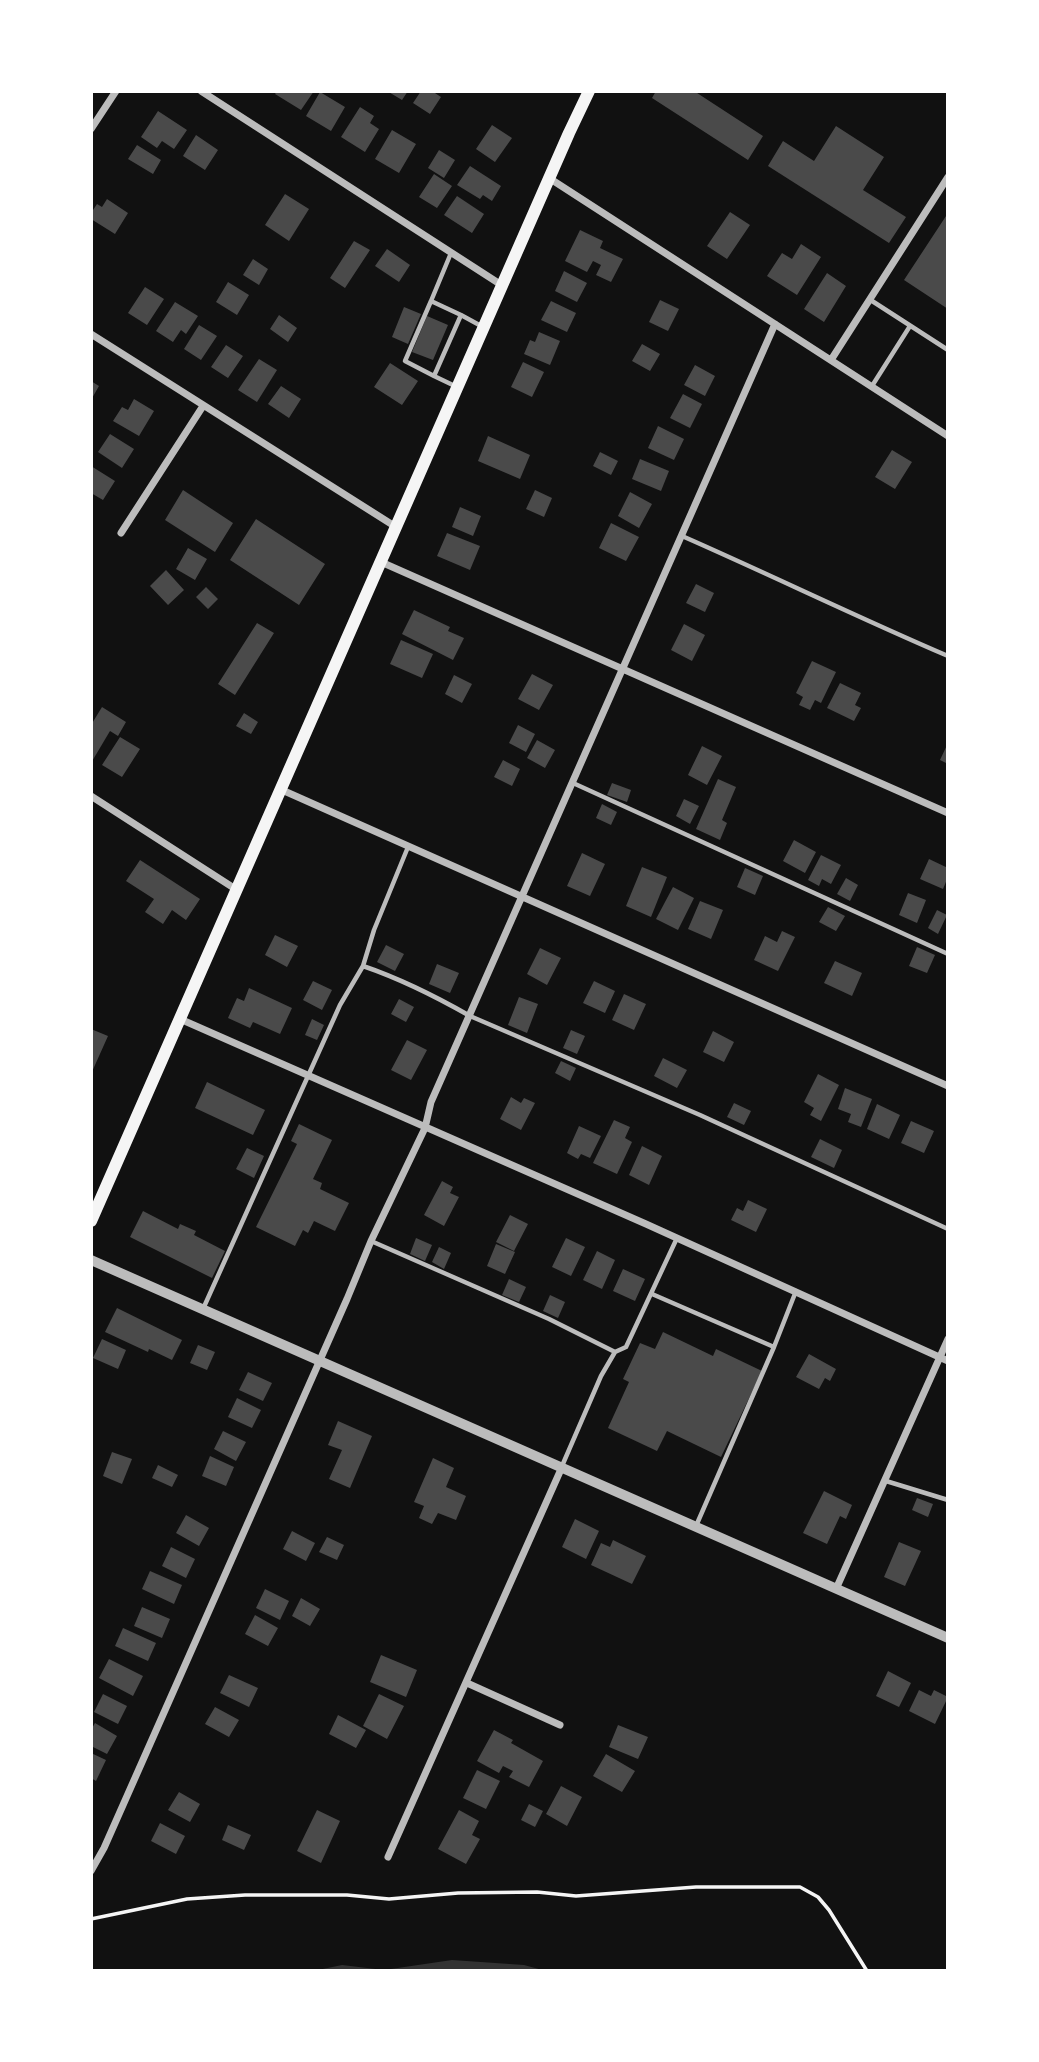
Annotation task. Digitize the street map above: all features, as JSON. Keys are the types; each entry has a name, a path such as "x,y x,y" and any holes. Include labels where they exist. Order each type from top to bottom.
{"main road":[{"path":"91,1221 589,91"}],"street":[{"path":"91,130 116,91"},
{"path":"201,91 503,286"},
{"path":"831,360 948,177"},
{"path":"549,178 948,436"},
{"path":"91,1871 104,1848 371,1241 425,1128 431,1102 775,324"},
{"path":"91,334 396,527"},
{"path":"121,533 203,407"},
{"path":"382,562 948,813"},
{"path":"282,790 948,1086"},
{"path":"91,796 237,890"},
{"path":"180,1019 677,1238 948,1361"},
{"path":"91,1260 948,1638"},
{"path":"836,1589 948,1339"},
{"path":"388,1857 562,1467"},
{"path":"467,1683 560,1725"}],"lane":[{"path":"452,253 405,361 458,387"},
{"path":"869,299 948,350"},
{"path":"430,301 485,327"},
{"path":"434,376 461,315"},
{"path":"872,386 911,326"},
{"path":"682,536 948,656"},
{"path":"572,783 948,954"},
{"path":"203,1309 340,1005 363,966 374,930 408,848"},
{"path":"363,966 394,976 470,1016 700,1115 948,1229"},
{"path":"562,1467 601,1376 615,1352 626,1347 677,1238"},
{"path":"371,1241 549,1319 615,1352"},
{"path":"695,1526 796,1291"},
{"path":"652,1294 774,1347"},
{"path":"886,1481 948,1500"}],"path":[{"path":"91,1919 187,1899 245,1895 347,1895 389,1899 458,1893 537,1892 576,1896 696,1887 800,1887 818,1897 829,1910 867,1971"}],"shaded area":[{"path":"452,1960 524,1965 546,1971 313,1971 342,1965 384,1970"}],"building":[{"path":"277,91 314,91 301,110 275,94"},
{"path":"387,91 408,91 402,100"},
{"path":"421,91 432,91 441,97 430,114 413,103"},
{"path":"656,91 694,91 763,136 748,160 652,98"},
{"path":"320,92 345,107 331,131 306,116"},
{"path":"360,107 374,116 370,123 379,129 365,152 341,137"},
{"path":"158,111 187,130 174,149 162,141 157,148 141,137"},
{"path":"492,125 512,138 495,162 476,149"},
{"path":"836,126 884,157 863,190 906,217 889,243 768,166 783,141 814,161"},
{"path":"392,130 416,144 399,173 375,159"},
{"path":"196,135 218,150 205,170 183,156"},
{"path":"137,145 161,160 153,174 128,159"},
{"path":"439,150 455,160 444,178 428,168"},
{"path":"470,166 501,186 492,201 483,195 480,199 457,185"},
{"path":"434,174 452,186 437,208 419,197"},
{"path":"285,194 309,209 289,241 265,225"},
{"path":"457,196 484,214 472,233 444,215"},
{"path":"107,199 128,213 115,234 91,219 91,213 97,204 102,207"},
{"path":"730,212 750,225 727,259 707,246"},
{"path":"948,213 948,309 904,280"},
{"path":"580,230 603,241 600,248 623,259 611,282 596,275 601,265 593,261 587,272 565,261"},
{"path":"354,241 370,250 345,288 330,278"},
{"path":"801,244 821,257 797,295 767,276 782,253 792,259"},
{"path":"387,249 410,265 399,282 375,266"},
{"path":"253,259 268,269 259,285 243,275"},
{"path":"564,271 587,283 577,302 555,291"},
{"path":"827,273 846,286 824,322 804,309"},
{"path":"228,282 249,295 237,315 216,302"},
{"path":"145,287 164,299 147,325 128,313"},
{"path":"660,300 679,309 668,331 649,322"},
{"path":"551,301 576,313 567,332 541,320"},
{"path":"175,302 198,316 186,334 181,330 173,342 156,331"},
{"path":"404,307 421,314 408,344 392,337"},
{"path":"279,315 297,328 288,342 270,329"},
{"path":"427,316 448,325 433,360 412,352"},
{"path":"199,325 217,336 201,360 184,349"},
{"path":"539,332 560,341 550,365 524,354 530,340 535,342"},
{"path":"642,344 660,354 650,371 632,361"},
{"path":"226,345 243,356 228,378 211,367"},
{"path":"259,359 277,370 257,402 238,390"},
{"path":"523,362 544,372 532,397 511,387"},
{"path":"390,363 418,381 402,405 374,387"},
{"path":"695,365 715,376 705,396 684,385"},
{"path":"91,381 99,386 91,400"},
{"path":"281,386 301,399 289,418 268,404"},
{"path":"683,394 702,404 690,428 670,418"},
{"path":"134,399 154,411 139,436 113,421 122,407 128,410"},
{"path":"658,426 684,439 674,460 648,448"},
{"path":"110,434 134,449 122,468 98,452"},
{"path":"488,436 530,455 520,479 478,461"},
{"path":"892,450 912,462 895,489 875,477"},
{"path":"600,452 618,461 611,475 593,466"},
{"path":"640,459 669,471 661,491 632,479"},
{"path":"91,466 115,481 103,500 91,493"},
{"path":"183,490 233,523 215,552 165,520"},
{"path":"535,490 552,498 544,517 526,509"},
{"path":"630,492 652,504 639,528 618,516"},
{"path":"460,507 481,516 473,536 452,527"},
{"path":"256,519 325,564 299,605 230,560"},
{"path":"611,523 639,537 626,561 599,548"},
{"path":"447,533 480,546 470,570 437,556"},
{"path":"188,548 207,559 195,580 176,569"},
{"path":"166,570 184,590 168,605 150,586"},
{"path":"696,584 714,593 705,612 686,603"},
{"path":"206,587 218,599 208,609 196,597"},
{"path":"414,610 450,627 448,631 464,638 453,660 402,634"},
{"path":"257,623 274,633 235,695 218,684"},
{"path":"684,624 705,635 692,661 671,650"},
{"path":"401,640 433,654 422,678 390,664"},
{"path":"812,661 836,672 821,703 815,700 810,710 799,705 803,697 796,693"},
{"path":"532,674 553,685 539,710 518,699"},
{"path":"454,675 472,684 462,703 445,694"},
{"path":"840,683 861,693 855,705 861,708 854,721 827,708"},
{"path":"102,707 126,722 118,736 110,731 91,763 91,725"},
{"path":"244,713 258,722 251,734 236,726"},
{"path":"518,725 535,734 526,752 509,743"},
{"path":"120,737 140,749 122,777 102,765"},
{"path":"537,740 555,750 545,768 527,758"},
{"path":"948,743 948,764 940,760"},
{"path":"702,746 722,756 707,785 688,775"},
{"path":"503,760 520,769 512,786 494,777"},
{"path":"718,779 736,787 722,820 727,823 720,840 696,829"},
{"path":"612,783 631,790 627,802 607,795"},
{"path":"684,799 699,806 690,824 676,816"},
{"path":"602,804 617,812 611,825 596,818"},
{"path":"794,840 816,852 805,873 783,861"},
{"path":"582,853 605,864 590,896 567,886"},
{"path":"821,855 841,865 831,884 822,879 819,886 808,880"},
{"path":"929,859 948,868 943,889 920,879"},
{"path":"140,860 200,899 186,920 172,910 163,924 145,912 154,899 126,881"},
{"path":"642,867 667,877 651,917 626,906"},
{"path":"745,868 763,876 755,895 737,887"},
{"path":"846,878 858,885 850,901 837,894"},
{"path":"673,887 694,898 678,930 656,919"},
{"path":"908,893 926,900 917,923 899,915"},
{"path":"700,901 723,910 711,939 688,929"},
{"path":"828,907 845,916 836,931 819,922"},
{"path":"937,910 947,915 938,934 928,928"},
{"path":"782,931 795,937 778,971 754,960 765,936 777,942"},
{"path":"275,935 298,946 287,967 265,955"},
{"path":"386,945 404,954 395,971 377,962"},
{"path":"917,947 935,955 927,973 909,966"},
{"path":"540,948 561,958 547,985 527,974"},
{"path":"835,961 862,973 852,996 824,983"},
{"path":"437,964 459,973 450,993 429,984"},
{"path":"313,981 332,990 322,1010 303,1000"},
{"path":"594,981 615,991 605,1013 583,1003"},
{"path":"249,988 292,1008 280,1034 253,1022 250,1028 228,1018 237,998 244,1001"},
{"path":"624,994 646,1004 634,1030 612,1020"},
{"path":"519,997 538,1004 527,1033 508,1025"},
{"path":"399,999 414,1007 406,1022 391,1014"},
{"path":"312,1019 324,1025 317,1040 305,1035"},
{"path":"91,1029 108,1036 91,1074"},
{"path":"571,1030 585,1036 577,1054 563,1048"},
{"path":"713,1031 734,1042 724,1062 703,1052"},
{"path":"407,1040 427,1050 411,1080 391,1070"},
{"path":"663,1058 687,1070 677,1088 654,1076"},
{"path":"561,1061 576,1068 570,1081 555,1073"},
{"path":"818,1074 839,1085 821,1121 810,1115 814,1108 804,1102"},
{"path":"207,1082 265,1110 253,1135 195,1108"},
{"path":"845,1088 872,1099 861,1127 848,1122 851,1114 838,1109"},
{"path":"511,1097 521,1103 524,1098 535,1103 521,1130 500,1119"},
{"path":"734,1103 751,1111 744,1125 727,1117"},
{"path":"877,1104 900,1115 889,1139 867,1129"},
{"path":"614,1120 630,1127 625,1138 632,1142 617,1174 593,1163"},
{"path":"911,1121 934,1131 924,1153 901,1143"},
{"path":"299,1124 332,1140 313,1179 322,1183 320,1189 349,1203 335,1231 314,1221 308,1233 303,1230 295,1246 256,1227 297,1144 291,1141"},
{"path":"579,1126 601,1136 590,1158 581,1154 578,1159 567,1153"},
{"path":"820,1139 842,1150 834,1168 811,1157"},
{"path":"642,1146 662,1156 649,1185 629,1175"},
{"path":"247,1148 264,1156 254,1178 236,1169"},
{"path":"442,1181 453,1187 450,1193 459,1197 444,1226 424,1215"},
{"path":"748,1200 767,1209 756,1232 731,1220 737,1208 743,1211"},
{"path":"143,1211 178,1229 180,1224 196,1231 194,1235 225,1251 212,1278 130,1237"},
{"path":"510,1215 528,1224 514,1251 496,1242"},
{"path":"416,1238 432,1245 425,1261 410,1254"},
{"path":"566,1238 585,1247 571,1276 552,1267"},
{"path":"496,1244 515,1252 505,1274 487,1266"},
{"path":"439,1247 451,1253 444,1269 432,1262"},
{"path":"597,1251 615,1260 602,1289 583,1280"},
{"path":"623,1269 645,1279 635,1301 613,1291"},
{"path":"509,1279 526,1287 519,1302 502,1295"},
{"path":"550,1295 565,1302 558,1318 543,1311"},
{"path":"117,1308 182,1340 172,1360 105,1332"},
{"path":"663,1332 713,1356 716,1349 762,1371 721,1457 667,1431 657,1451 608,1428 629,1382 623,1379 640,1343 655,1349"},
{"path":"102,1339 126,1350 118,1369 93,1358"},
{"path":"198,1345 215,1352 207,1370 190,1363"},
{"path":"809,1354 836,1369 830,1381 825,1378 819,1389 796,1377"},
{"path":"248,1372 272,1383 263,1401 239,1390"},
{"path":"237,1398 261,1410 252,1428 228,1417"},
{"path":"338,1421 372,1436 350,1488 329,1479 342,1450 328,1445"},
{"path":"223,1431 246,1442 236,1461 214,1449"},
{"path":"112,1452 132,1459 122,1484 103,1476"},
{"path":"210,1456 234,1467 226,1486 202,1476"},
{"path":"433,1458 454,1468 446,1487 466,1496 456,1520 438,1513 432,1524 419,1518 424,1506 414,1502"},
{"path":"158,1465 178,1475 172,1487 152,1478"},
{"path":"824,1491 852,1505 846,1519 840,1516 827,1544 803,1533"},
{"path":"917,1498 933,1504 928,1517 912,1510"},
{"path":"186,1515 209,1528 199,1546 176,1533"},
{"path":"575,1519 599,1531 586,1559 562,1547"},
{"path":"292,1531 315,1543 306,1561 283,1549"},
{"path":"327,1537 344,1545 337,1560 319,1552"},
{"path":"613,1540 646,1556 632,1584 591,1565 601,1543 610,1547"},
{"path":"899,1542 921,1551 905,1586 884,1577"},
{"path":"171,1547 195,1559 186,1578 162,1566"},
{"path":"150,1571 182,1585 174,1604 142,1589"},
{"path":"265,1589 289,1601 280,1620 256,1608"},
{"path":"301,1598 320,1609 310,1626 292,1616"},
{"path":"142,1607 170,1619 162,1638 134,1626"},
{"path":"255,1615 278,1628 268,1646 245,1634"},
{"path":"123,1628 156,1643 148,1661 115,1646"},
{"path":"381,1655 417,1670 406,1697 370,1682"},
{"path":"109,1659 143,1676 133,1696 99,1678"},
{"path":"888,1671 911,1683 899,1707 876,1696"},
{"path":"229,1675 258,1688 249,1707 220,1693"},
{"path":"919,1690 931,1696 934,1690 948,1697 935,1724 909,1711"},
{"path":"103,1694 127,1706 118,1724 94,1712"},
{"path":"379,1694 404,1706 387,1739 363,1726"},
{"path":"215,1707 239,1720 229,1737 205,1724"},
{"path":"338,1715 366,1730 356,1748 329,1734"},
{"path":"95,1723 117,1736 107,1754 91,1746 91,1730"},
{"path":"618,1725 648,1737 638,1759 609,1747"},
{"path":"494,1730 543,1761 529,1787 509,1777 513,1771 503,1766 499,1773 477,1761"},
{"path":"91,1753 106,1760 96,1781 91,1778"},
{"path":"606,1754 635,1771 622,1792 593,1776"},
{"path":"477,1770 500,1781 486,1809 463,1798"},
{"path":"561,1786 582,1797 567,1826 546,1814"},
{"path":"179,1792 200,1804 190,1822 168,1810"},
{"path":"529,1804 543,1811 535,1827 521,1820"},
{"path":"317,1810 340,1821 321,1863 297,1851"},
{"path":"459,1810 479,1821 472,1835 480,1839 466,1864 438,1849"},
{"path":"160,1823 185,1836 176,1854 151,1841"},
{"path":"228,1825 251,1835 244,1850 222,1840"}]}
